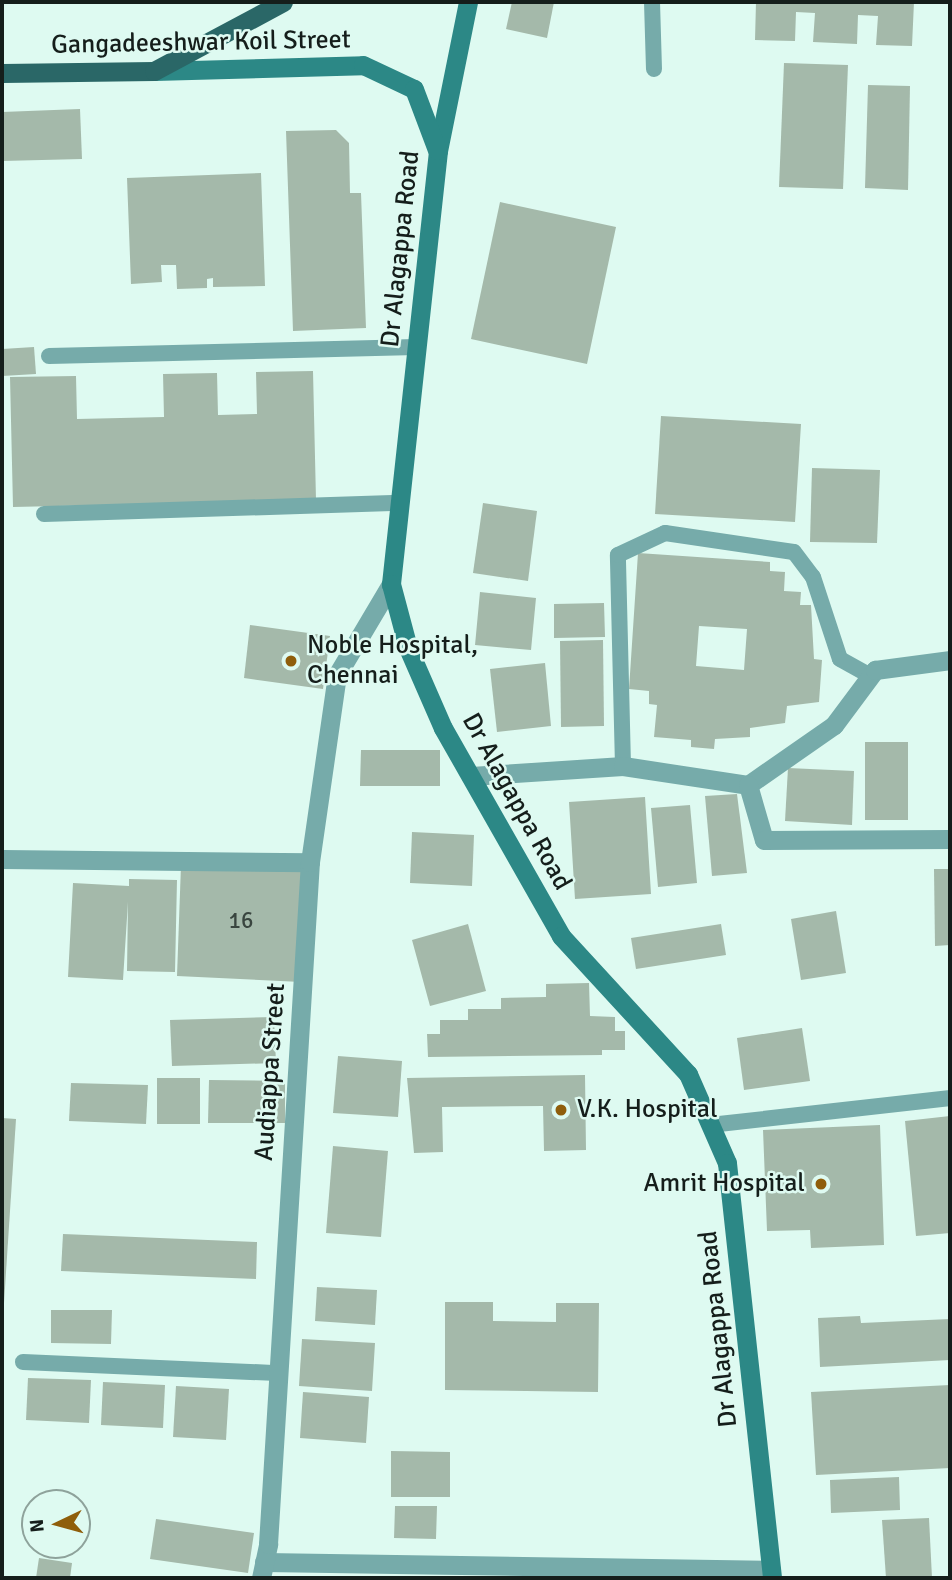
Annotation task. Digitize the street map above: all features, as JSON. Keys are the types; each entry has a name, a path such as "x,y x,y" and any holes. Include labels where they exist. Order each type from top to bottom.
{"main road":[{"path":"154,71 283,2"},
{"name":"Dr Alagappa Road","path":"468,2 438,151 391,584 408,648 471,776 561,936 688,1074 727,1163 771,1574"},
{"name":"Gangadeeshwar Koil Street","path":"2,73 363,65 414,89 438,151"}],"street":[{"name":"Audiappa Street","path":"263,1570 310,862 337,675 391,584"},
{"path":"471,776 623,766 748,785 834,725 874,670 950,660"},
{"path":"748,785 764,840 950,839"},
{"path":"2,859 310,862"},
{"path":"263,1570 771,1574"}],"lane":[{"path":"652,2 654,69"},
{"path":"48,356 416,347"},
{"path":"44,514 400,503"},
{"path":"623,766 618,555 665,533 794,552 813,577 840,659 870,676"},
{"path":"710,1125 950,1098"},
{"path":"23,1362 278,1373"}],"building":[{"path":"512,2 554,2 547,38 506,29"},
{"path":"756,2 914,2 912,46 876,45 878,16 858,15 857,44 813,42 815,13 796,12 795,41 755,40"},
{"path":"784,63 848,65 843,189 779,187"},
{"path":"868,85 910,86 908,190 865,188"},
{"path":"80,109 82,159 2,161 2,112"},
{"path":"336,130 349,143 350,193 361,193 366,328 293,331 286,131"},
{"path":"261,173 265,286 213,287 213,278 207,279 207,288 177,289 176,265 161,265 162,282 131,284 127,178"},
{"path":"500,202 616,227 587,364 471,339"},
{"path":"34,347 36,374 2,376 2,349"},
{"path":"313,371 316,500 13,507 10,377 76,376 77,419 164,417 163,374 217,373 218,415 257,414 256,372"},
{"path":"661,416 801,424 795,522 655,514"},
{"path":"812,468 880,470 877,543 810,542"},
{"path":"483,503 537,511 528,581 473,573"},
{"path":"638,553 770,562 770,571 785,572 784,591 801,592 800,605 811,605 814,659 822,660 819,702 787,706 785,723 750,728 750,737 715,739 714,749 691,747 691,740 654,737 657,705 649,704 649,691 629,689","holes":["699,626 747,629 744,670 696,666"]},
{"path":"480,592 536,598 531,650 475,645"},
{"path":"604,603 605,637 554,638 554,604"},
{"path":"250,625 330,636 323,689 244,678"},
{"path":"603,640 604,726 561,727 560,641"},
{"path":"545,663 551,726 497,732 490,669"},
{"path":"865,742 908,742 908,820 865,820"},
{"path":"361,750 440,750 440,786 360,786"},
{"path":"788,768 854,771 852,825 785,821"},
{"path":"737,794 747,873 712,876 705,796"},
{"path":"645,797 651,894 575,899 569,802"},
{"path":"690,805 697,883 658,887 651,808"},
{"path":"412,832 474,835 472,886 410,883"},
{"path":"181,865 303,866 301,982 177,976"},
{"path":"934,869 950,869 950,945 935,946"},
{"path":"129,879 177,880 175,972 127,971 128,902 123,980 68,977 73,883 129,886"},
{"path":"836,911 846,973 801,980 791,919"},
{"path":"468,924 486,991 430,1006 412,940"},
{"path":"721,924 726,955 636,969 631,938"},
{"path":"589,983 590,1016 615,1017 615,1031 625,1031 625,1050 602,1050 602,1055 428,1057 427,1034 440,1034 440,1020 468,1020 468,1009 501,1009 501,998 546,997 546,984"},
{"path":"274,1017 276,1063 172,1066 170,1020"},
{"path":"802,1028 810,1081 744,1090 737,1038"},
{"path":"338,1056 402,1061 398,1117 333,1113"},
{"path":"585,1075 586,1150 544,1151 543,1106 442,1107 443,1152 414,1153 407,1078"},
{"path":"157,1078 200,1078 200,1124 157,1124"},
{"path":"209,1080 285,1081 285,1123 208,1123"},
{"path":"71,1083 148,1085 146,1124 69,1121"},
{"path":"950,1116 950,1233 916,1236 905,1121"},
{"path":"2,1118 16,1119 4,1303 2,1303"},
{"path":"880,1125 884,1245 811,1248 810,1230 767,1231 763,1130"},
{"path":"333,1146 388,1151 381,1237 326,1233"},
{"path":"63,1234 257,1242 256,1279 61,1271"},
{"path":"317,1287 377,1290 375,1325 315,1321"},
{"path":"445,1302 493,1302 493,1321 556,1322 556,1303 599,1303 598,1392 445,1390"},
{"path":"51,1310 112,1310 111,1344 51,1343"},
{"path":"860,1316 861,1323 950,1319 950,1360 820,1367 818,1318"},
{"path":"302,1339 375,1343 372,1391 299,1386"},
{"path":"28,1378 91,1380 89,1423 26,1420"},
{"path":"103,1382 165,1385 163,1428 101,1425"},
{"path":"950,1385 950,1468 816,1475 811,1392"},
{"path":"176,1386 229,1389 226,1440 173,1437"},
{"path":"303,1392 369,1397 366,1443 300,1438"},
{"path":"391,1451 450,1452 450,1497 391,1497"},
{"path":"899,1477 900,1510 831,1513 830,1480"},
{"path":"395,1506 437,1506 436,1539 394,1538"},
{"path":"929,1518 932,1578 886,1578 882,1520"},
{"path":"156,1519 254,1533 248,1573 150,1559"},
{"path":"39,1559 72,1563 70,1578 36,1578"}],"place":[{"name":"Noble Hospital, Chennai","path":"291,661"},
{"name":"V.K. Hospital","path":"561,1110"},
{"name":"Amrit Hospital","path":"821,1184"}]}
